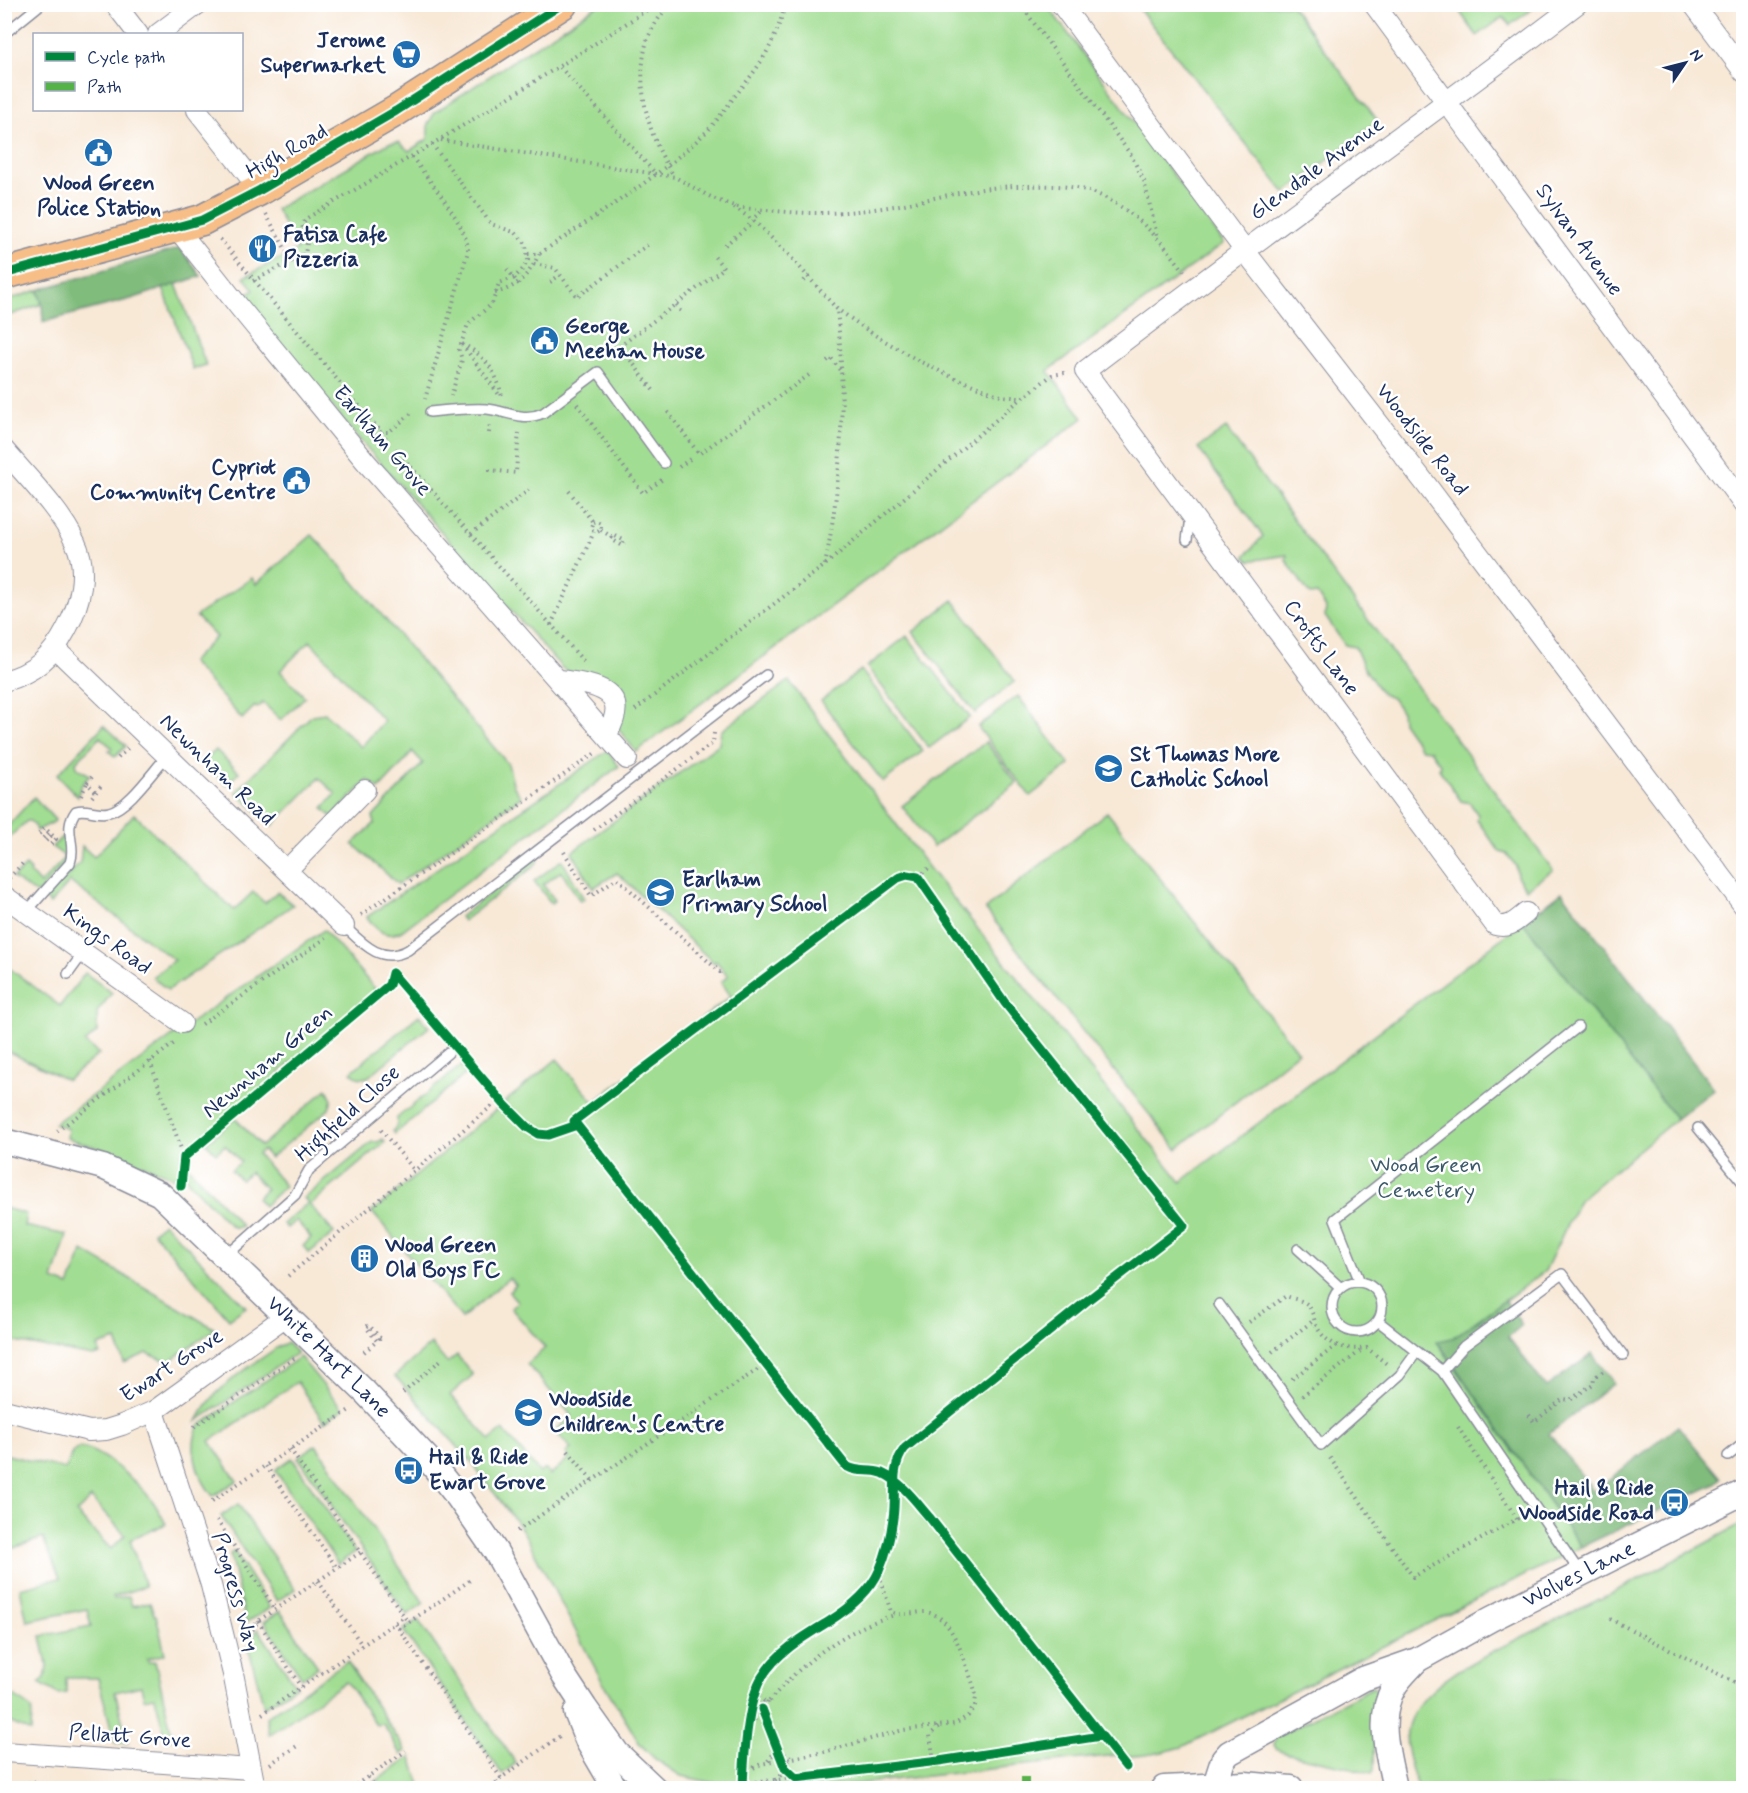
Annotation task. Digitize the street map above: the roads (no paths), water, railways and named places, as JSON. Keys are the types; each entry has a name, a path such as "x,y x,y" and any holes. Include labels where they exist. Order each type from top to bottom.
{"main road":[{"name":"High Road","path":"4,274 202,220 262,200 562,4"}],"street":[{"path":"115,4 137,33"},
{"path":"159,33 198,4"},
{"name":"Woodside Road","path":"1061,4 1245,251 1432,493 1743,906"},
{"name":"Sylvan Avenue","path":"1374,4 1743,505"},
{"name":"Glendale Avenue","path":"1085,370 1577,4"},
{"path":"1693,4 1743,72"},
{"path":"198,111 262,200"},
{"name":"Earlham Grove","path":"176,226 292,383 366,462 633,765"},
{"name":"Crofts Lane","path":"1085,370 1495,925 1509,926 1526,913"},
{"path":"4,450 62,521 76,542 81,561 81,587 75,614 56,649 41,664 21,677 4,681"},
{"name":"Newnham Road","path":"56,649 288,870 349,922"},
{"path":"560,680 605,690 612,699 616,717 610,738"},
{"path":"288,870 365,790"},
{"name":"Kings Road","path":"4,896 182,1023"},
{"name":"White Hart Lane","path":"4,1141 103,1167 160,1194 364,1391 427,1458 458,1497 496,1552 564,1676 616,1754 654,1788"},
{"name":"Ewart Grove","path":"4,1410 89,1431 106,1430 122,1425 154,1411 286,1316"},
{"name":"Progress Way","path":"154,1411 211,1586 258,1774"},
{"name":"Wolves Lane","path":"1215,1785 1223,1760 1228,1753 1363,1679 1417,1660 1491,1619 1743,1492"},
{"name":"Wolves Lane","path":"1395,1788 1383,1724 1394,1686 1417,1660"},
{"name":"White Hart Lane","path":"564,1676 588,1743 615,1788"},
{"name":"Pellatt Grove","path":"4,1752 258,1774"},
{"path":"1164,1788 1245,1784 1291,1788"}],"lane":[{"path":"4,34 41,4"},
{"path":"430,412 473,408 520,417 533,416 543,413 598,372 664,463"},
{"path":"533,416 540,426"},
{"path":"1187,540 1190,512"},
{"path":"349,922 372,951 388,956 401,954 633,765 766,675"},
{"path":"27,911 70,863 73,855 69,823 76,811 85,809 105,813 117,810 167,756"},
{"path":"68,974 84,952"},
{"path":"1360,1282 1335,1219 1578,1028"},
{"name":"Highfield Close","path":"225,1257 295,1195 309,1170 450,1049"},
{"path":"1698,1128 1743,1184"},
{"path":"1298,1249 1341,1288"},
{"path":"1442,1371 1464,1346 1562,1274 1623,1355"},
{"path":"1360,1282 1375,1290 1382,1305 1382,1314 1378,1321 1365,1331 1358,1333 1342,1328 1336,1322 1332,1307 1333,1299 1341,1288 1360,1282"},
{"path":"1219,1304 1321,1445 1400,1375 1416,1353"},
{"path":"1378,1321 1416,1353 1442,1371 1581,1574"},
{"path":"1728,1456 1743,1443"}],"place":[{"name":"Jerome Supermarket","path":"407,54"},
{"name":"Wood Green Police Station","path":"99,152"},
{"name":"Fatisa Cafe Pizzeria","path":"262,248"},
{"name":"George Meehan House","path":"544,340"},
{"name":"Cypriot Community Centre","path":"297,481"},
{"name":"St Thomas More Catholic School","path":"1109,768"},
{"name":"Earlham Primary School","path":"661,893"},
{"name":"Wood Green Old Boys FC","path":"364,1259"},
{"name":"Woodside Children's Centre","path":"528,1413"},
{"name":"Hail & Ride Ewart Grove","path":"408,1471"},
{"name":"Hail & Ride Woodside Road","path":"1675,1502"}],"park label":[{"name":"Wood Green Cemetery","path":"1426,1178"}]}
